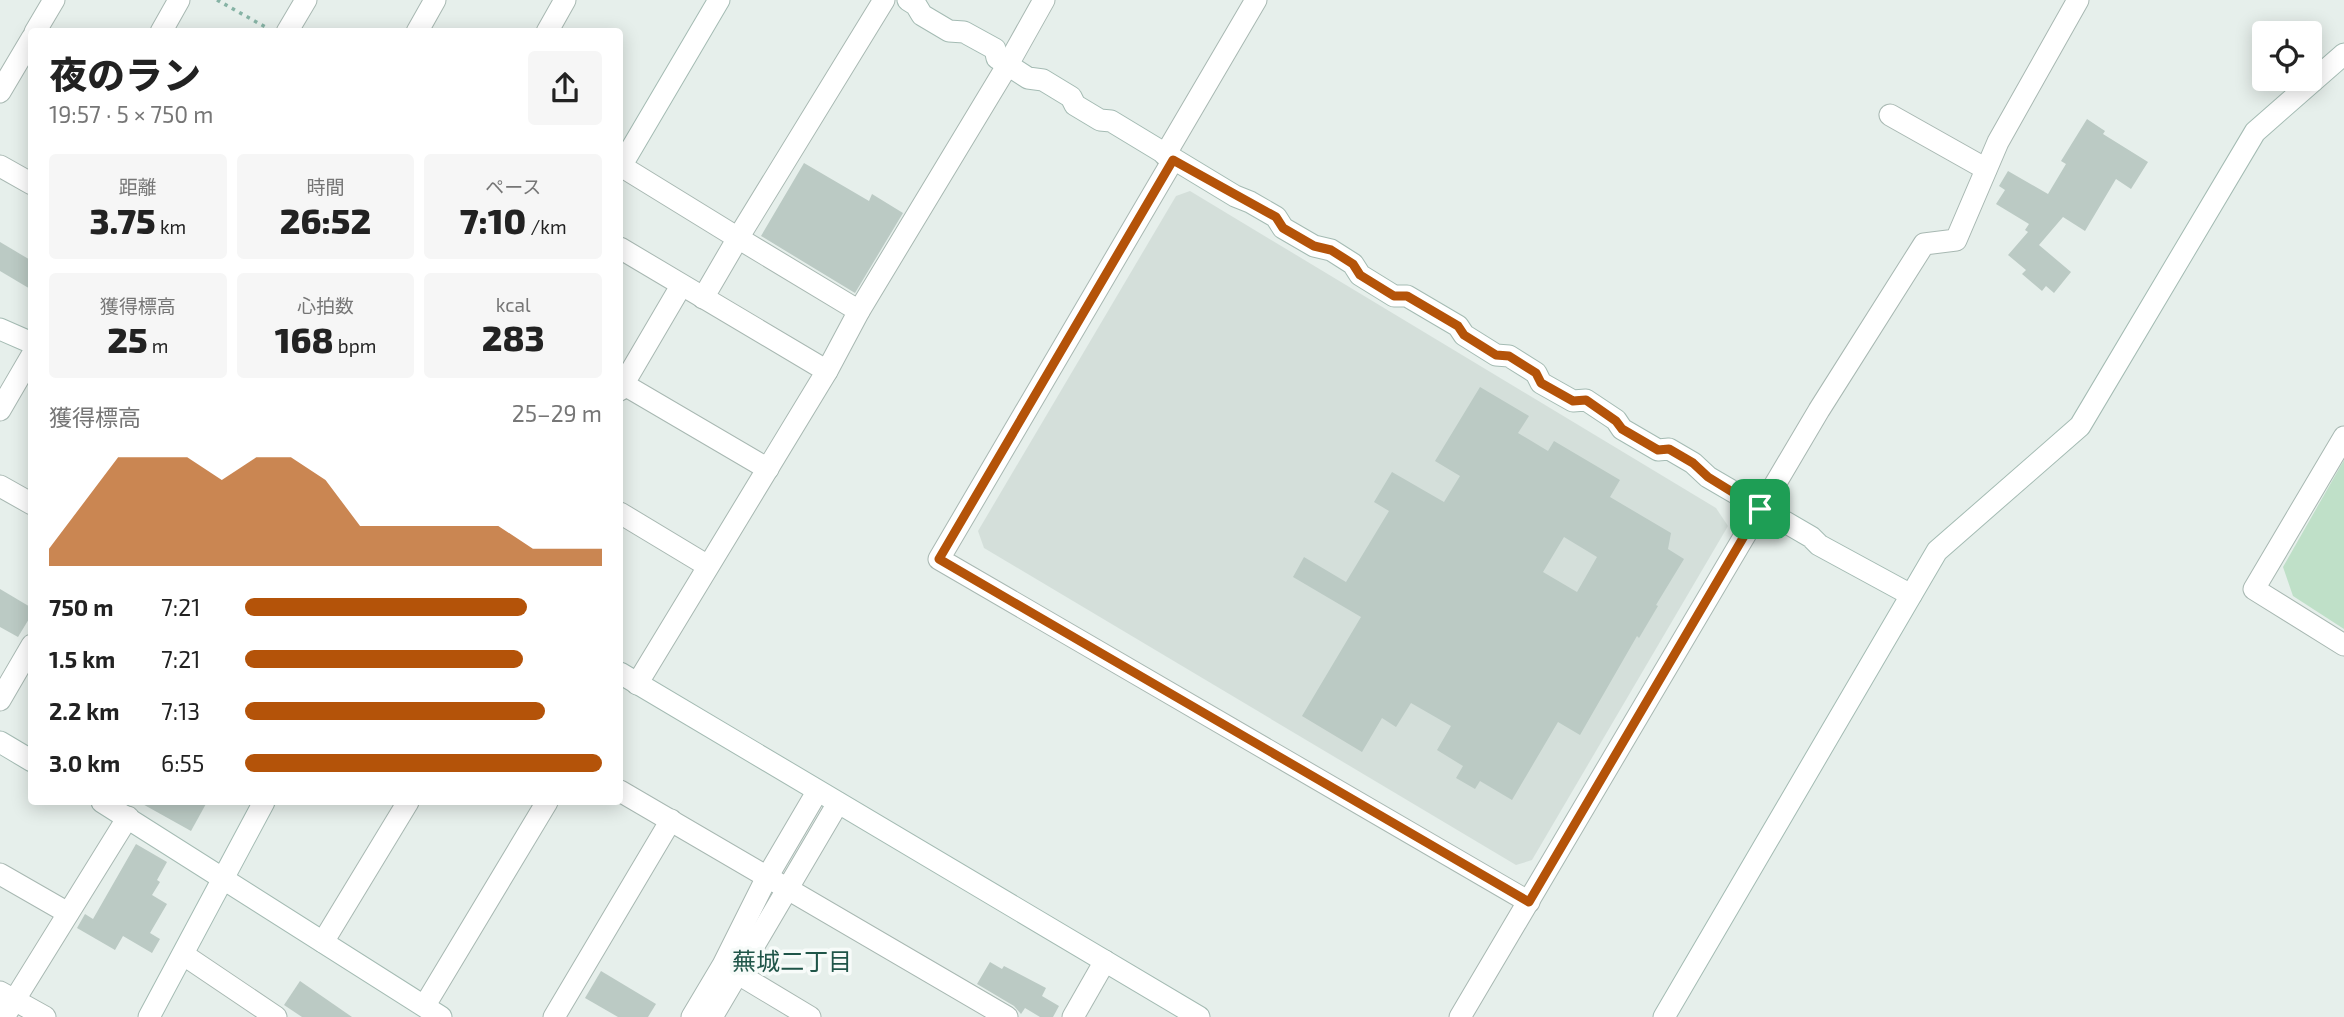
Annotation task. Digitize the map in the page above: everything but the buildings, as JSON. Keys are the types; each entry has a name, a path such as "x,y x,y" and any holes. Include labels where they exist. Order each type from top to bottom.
{"street":[{"path":"37,28 54,0"},
{"path":"163,28 179,0"},
{"path":"289,28 306,0"},
{"path":"419,28 435,0"},
{"path":"549,28 565,0"},
{"path":"623,162 719,0"},
{"path":"702,299 884,0"},
{"path":"908,0 916,5 922,15 949,32 964,32 995,48 997,58 1007,66 1028,78 1043,80 1071,97 1075,105 1100,120 1111,121 1169,158 1276,217 1283,228 1314,246 1331,250 1353,264 1360,275 1394,296 1407,296 1458,326 1464,335 1496,355 1509,356 1536,373 1541,383 1573,401 1586,400 1616,421 1622,429 1658,450 1669,449 1693,463 1708,477 1811,537 1819,545 1911,595"},
{"path":"1044,0 768,469 708,566 628,678 1199,1017"},
{"path":"1256,0 1169,158 939,559 1529,902"},
{"path":"1460,1017 1819,410 1924,244 1956,240 1998,142 2078,0"},
{"path":"0,92 28,45"},
{"path":"1664,1017 1937,551 2080,426 2255,132 2344,54"},
{"path":"1890,115 1986,169"},
{"path":"0,166 28,182"},
{"path":"623,169 859,311"},
{"path":"623,250 827,371"},
{"path":"623,384 681,286"},
{"path":"0,329 28,341"},
{"path":"0,410 28,362"},
{"path":"623,388 768,469"},
{"path":"2344,437 2254,589 2344,645"},
{"path":"0,486 28,502"},
{"path":"623,515 708,566"},
{"path":"0,700 28,652"},
{"path":"0,742 28,759"},
{"path":"712,1017 766,879 817,792"},
{"path":"623,794 1007,1017"},
{"path":"692,1017 786,890 838,803"},
{"path":"107,805 433,1011 545,805"},
{"path":"149,1017 262,805"},
{"path":"323,942 406,805"},
{"path":"45,1017 6,1003 68,913 128,817"},
{"path":"554,1017 671,820"},
{"path":"0,874 68,913"},
{"path":"184,954 276,1017"},
{"path":"1073,1017 1105,961"},
{"path":"729,969 810,1017"}],"path":[{"path":"217,0 267,28"}],"shaded area":[{"path":"1190,191 1716,508 1728,526 1532,860 1516,865 984,548 978,531 1176,196"}],"green space":[{"path":"2344,460 2344,629 2293,596 2283,567"}],"district":[{"name":"蕪城二丁目","path":"792,962"}],"route":[{"path":"1173,160 1276,217 1283,228 1314,246 1331,250 1353,264 1360,275 1394,296 1407,296 1458,326 1464,335 1496,355 1509,356 1536,373 1541,383 1573,401 1586,400 1616,421 1622,429 1658,450 1669,449 1693,463 1708,477 1760,509 1529,902 939,559 1173,160"}]}
